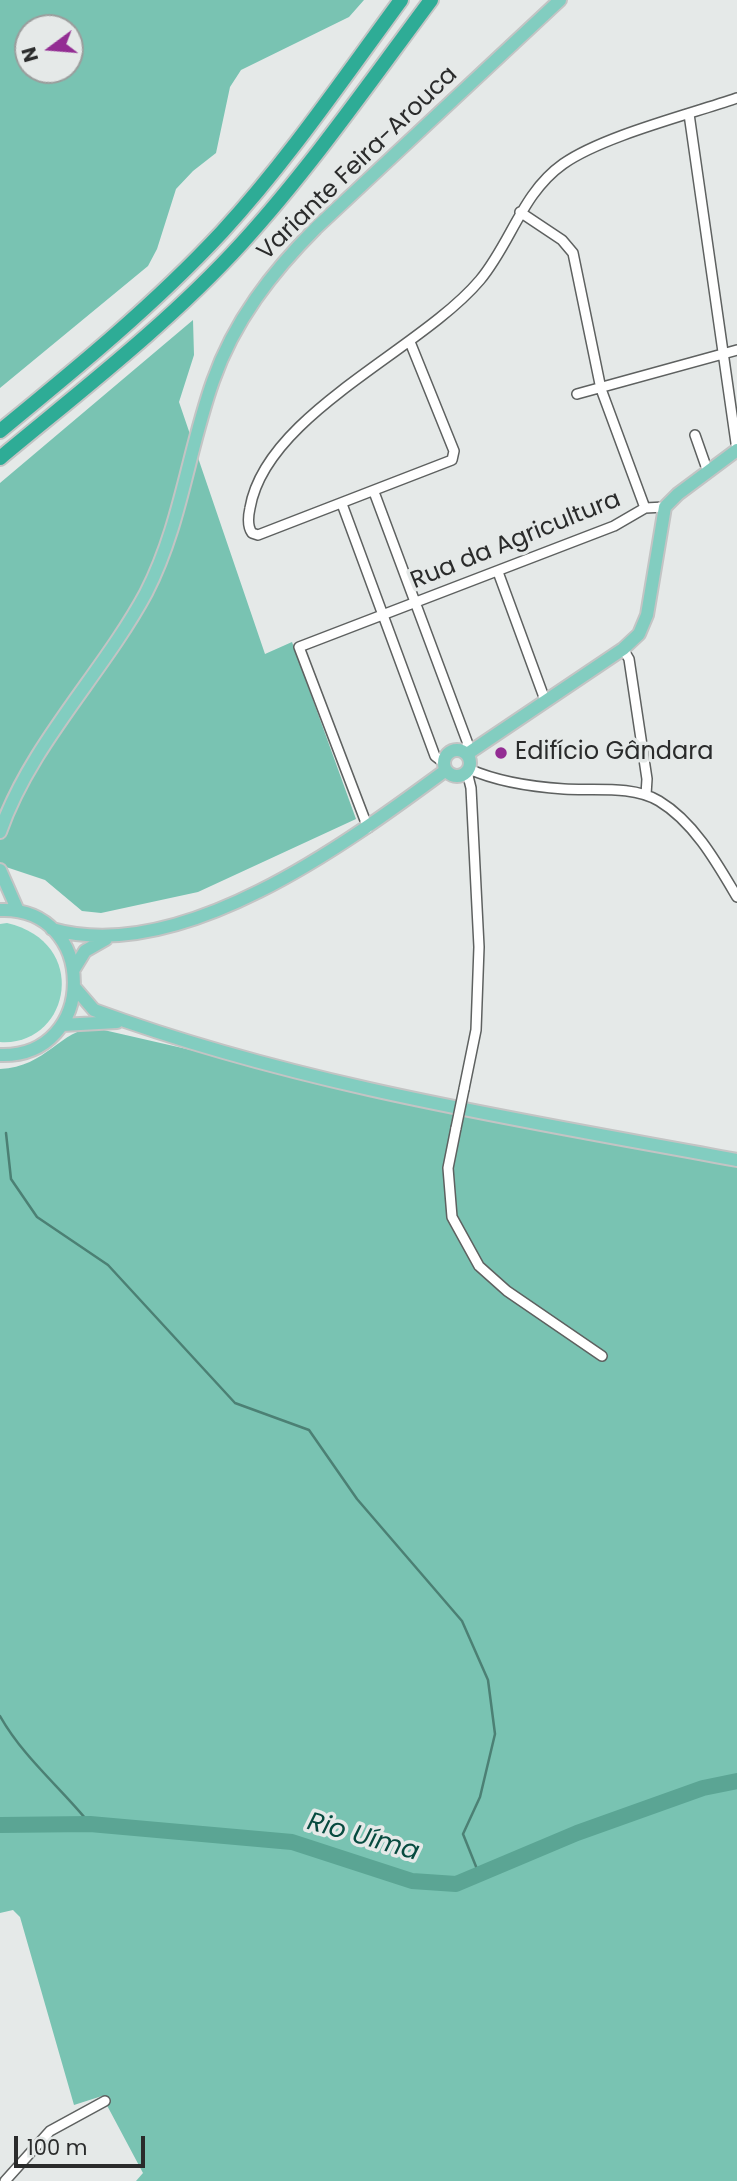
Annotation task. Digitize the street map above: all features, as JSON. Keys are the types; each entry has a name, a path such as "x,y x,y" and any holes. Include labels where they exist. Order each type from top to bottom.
{"highway":[{"path":"0,431 166,289 223,231 300,138 401,0"},
{"path":"0,458 177,309 242,243 314,156 431,0"}],"main road":[{"name":"Variante Feira-Arouca","path":"0,832 25,780 144,595 163,558 178,516 214,379 252,302 291,253 316,228 560,0"},
{"path":"0,910 18,911 52,929 79,937 110,937 175,925 212,913 368,828 445,766 446,756 453,751 466,753 623,649 639,634 647,615 665,507 737,450"},
{"path":"445,766 456,776 468,771 466,753"},
{"path":"0,870 18,911"},
{"path":"0,1055 32,1049 62,1025 75,988 74,969 66,947 52,929"},
{"path":"74,969 85,951 110,937"},
{"path":"75,988 94,1010 127,1023 309,1075 499,1116 737,1160"},
{"path":"62,1025 127,1023"}],"street":[{"path":"410,342 454,457 448,462 374,492 258,535 252,533 248,527 252,496 267,463 312,416 410,342 479,281 520,212 550,174 581,153 737,98"},
{"path":"689,114 737,450"},
{"path":"520,212 562,240 573,253 601,389 645,508"},
{"path":"577,394 737,349"},
{"path":"695,435 708,472"},
{"path":"374,492 468,744 466,753"},
{"path":"342,504 435,756 445,766"},
{"name":"Rua da Agricultura","path":"368,828 299,647 614,526 645,508 665,507"},
{"path":"498,572 545,701"},
{"path":"623,649 629,659 647,779 646,795"},
{"path":"602,1356 507,1292 479,1266 452,1217 448,1168 476,1030 479,947 468,771 560,789 646,795 661,802 682,820 711,855 737,897"},
{"path":"5,2181 50,2131 105,2101"}],"green space":[{"path":"0,0 364,0 349,17 241,70 230,87 216,153 176,189 157,249 148,266 0,388"},
{"path":"193,320 194,355 179,402 265,654 292,642 356,819 198,892 101,913 82,911 45,880 0,865 0,483"},
{"path":"7,923 34,934 51,951 60,971 61,992 55,1012 42,1028 24,1039 0,1042 0,924"},
{"path":"95,1028 453,1110 737,1166 737,2181 136,2181 143,2173 102,2096 74,2105 20,1917 13,1910 0,1913 0,1069 30,1062 72,1035"}],"waterway":[{"path":"6,1133 11,1179 37,1217 108,1265 235,1403 309,1430 357,1499 462,1621 488,1680 495,1734 480,1797 463,1834 479,1874"},
{"path":"0,1716 31,1759 90,1824"},
{"name":"Rio Uíma","path":"0,1825 90,1824 292,1842 412,1881 456,1884 577,1833 703,1788 737,1781"}],"place":[{"name":"Edifício Gândara","path":"501,753"}]}
